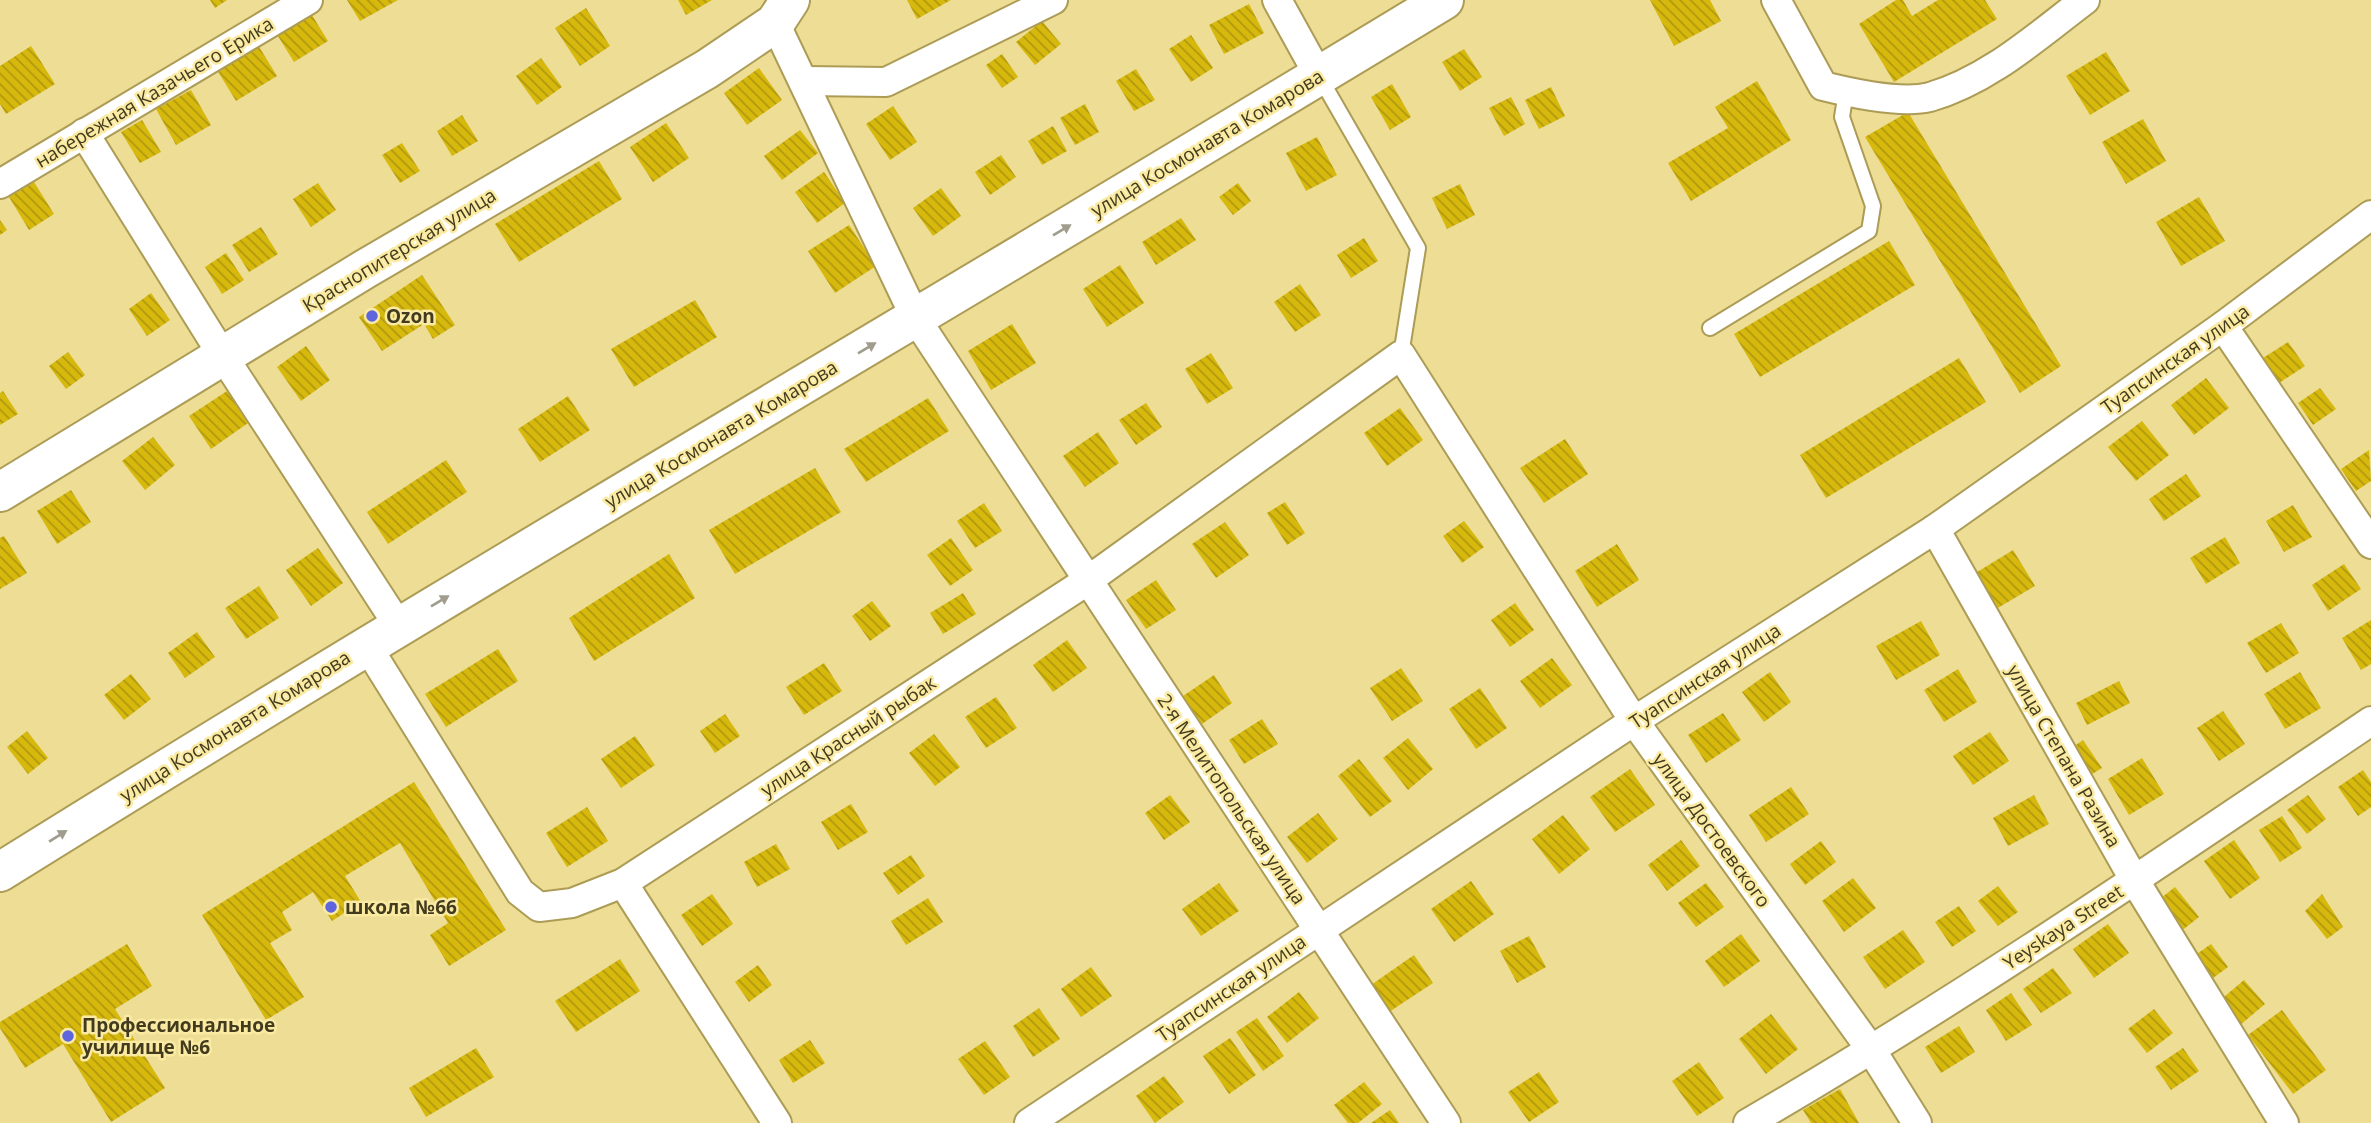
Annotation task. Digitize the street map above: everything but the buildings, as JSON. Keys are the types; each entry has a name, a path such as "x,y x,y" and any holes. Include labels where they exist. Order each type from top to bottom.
{"main road":[{"name":"улица Космонавта Комарова","path":"0,872 398,625 916,319 1444,0"},
{"name":"Краснопитерская улица","path":"0,492 365,269 707,69 783,11"}],"street":[{"name":"набережная Казачьего Ерика","path":"0,184 308,0"},
{"path":"804,81 886,82 1054,0"},
{"path":"1277,0 1319,76"},
{"path":"1776,0 1823,86 1898,98 1928,97 1992,70 2085,0"},
{"name":"2-я Мелитопольская улица","path":"783,11 804,81 916,319 1446,1123"},
{"path":"84,133 223,356 398,625"},
{"name":"Туапсинская улица","path":"1029,1123 1634,721 1935,529 2223,326 2371,215"},
{"path":"2223,326 2371,544"},
{"name":"улица Красный рыбак","path":"367,646 520,892 539,907 572,903 624,883 1087,581 1401,355"},
{"name":"улица Достоевского","path":"1401,355 1634,721 1872,1051 1917,1123"},
{"name":"улица Степана Разина","path":"1935,529 2135,881 2284,1123"},
{"name":"Yeyskaya Street","path":"1748,1123 1872,1051 2135,881 2371,721"},
{"path":"624,883 777,1123"}],"lane":[{"path":"1319,76 1418,248 1401,355"},
{"path":"1710,328 1869,231 1872,206 1842,117 1846,91"}],"place":[{"name":"Ozon","path":"372,316"},
{"name":"школа №66","path":"331,907"},
{"name":"Профессиональное училище №6","path":"68,1036"}]}
